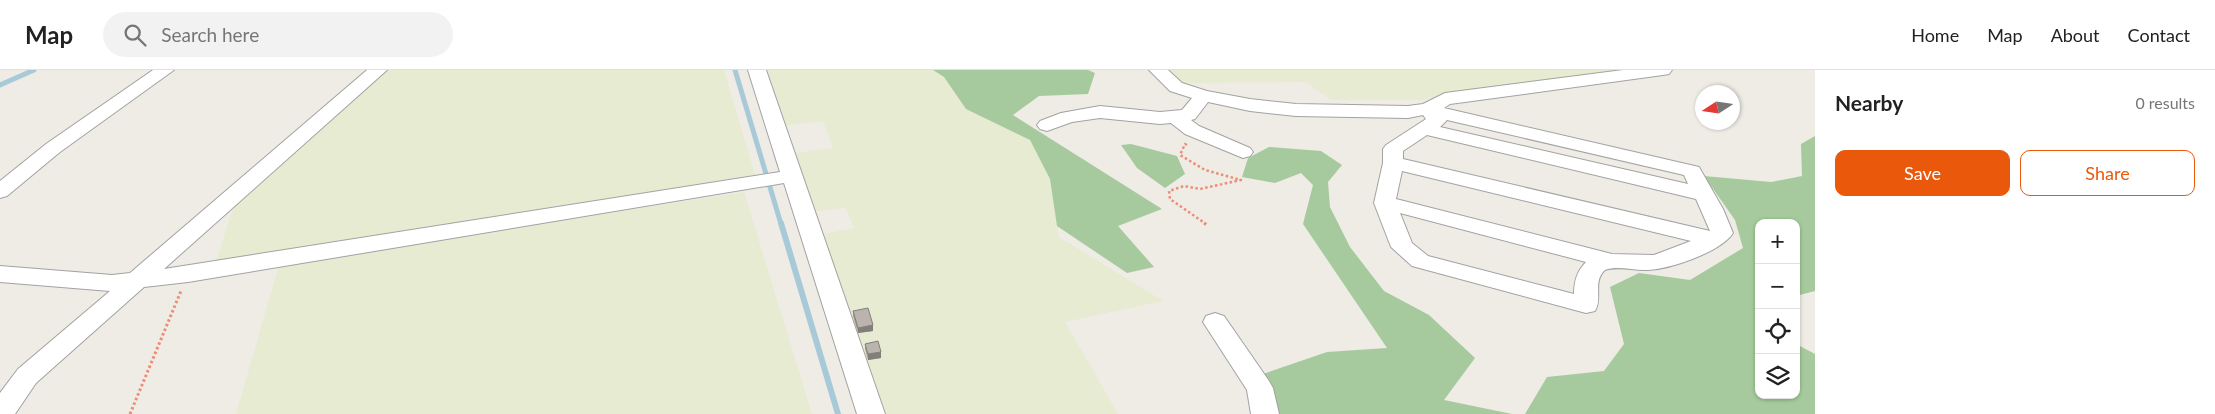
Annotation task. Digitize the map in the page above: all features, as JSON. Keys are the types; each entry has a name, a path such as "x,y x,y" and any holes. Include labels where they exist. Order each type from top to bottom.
{"street":[{"path":"0,192 53,148 165,70"},
{"path":"0,414 27,376 378,70"},
{"path":"756,70 871,414"},
{"path":"1158,70 1176,87 1203,96 1250,105 1296,110 1408,112 1426,119 1703,194 1717,216 1722,234 1675,258 1652,263 1606,260 1385,203"},
{"path":"1606,260 1591,269 1586,282 1586,305 1420,261 1402,246 1385,203 1393,149 1445,99 1663,70"},
{"path":"1046,125 1068,117 1100,112 1160,118 1188,114 1203,96"},
{"path":"1174,116 1192,130 1243,152"},
{"path":"1392,163 1713,239"},
{"path":"0,274 112,283 188,274 792,176"},
{"path":"1215,322 1260,388 1264,414"}],"path":[{"path":"1193,146 1185,144 1180,155 1205,170 1241,180 1200,189 1184,186 1169,191 1170,199 1207,225"},
{"path":"130,414 188,274"}],"green space":[{"path":"383,70 724,70 755,175 216,261 236,199"},
{"path":"763,70 933,70 944,77 966,109 1030,140 1050,179 1059,237 1163,301 1065,322 1118,414 882,414 819,235 854,228 846,208 811,212 794,153 833,148 823,121 782,126"},
{"path":"933,70 1088,70 1095,73 1088,94 1039,96 1013,115 1162,209 1118,226 1154,267 1127,273 1057,226 1050,179 1030,140 966,109 944,77"},
{"path":"1164,70 1626,70 1447,94 1422,100 1331,100 1306,82 1182,83"},
{"path":"1815,136 1815,291 1800,295 1800,219 1755,219 1755,399 1800,399 1800,346 1815,354 1815,414 1525,414 1547,377 1604,371 1624,344 1610,287 1639,273 1690,280 1743,248 1735,220 1704,176 1771,182 1802,176 1801,144"},
{"path":"1131,144 1177,156 1185,174 1165,188 1137,168 1121,145"},
{"path":"1269,147 1321,151 1342,165 1328,182 1330,207 1350,247 1384,291 1429,315 1475,358 1444,400 1512,414 1277,414 1260,375 1327,352 1387,348 1303,224 1313,185 1301,173 1275,183 1242,177 1248,158"},
{"path":"744,192 812,414 236,414 279,265"}],"building":[{"path":"868,308 873,325 858,328 853,311"},
{"path":"878,341 881,352 868,354 865,344"}],"waterway":[{"path":"0,85 34,70"},
{"path":"735,70 781,224"},
{"path":"781,223 838,414"}]}
